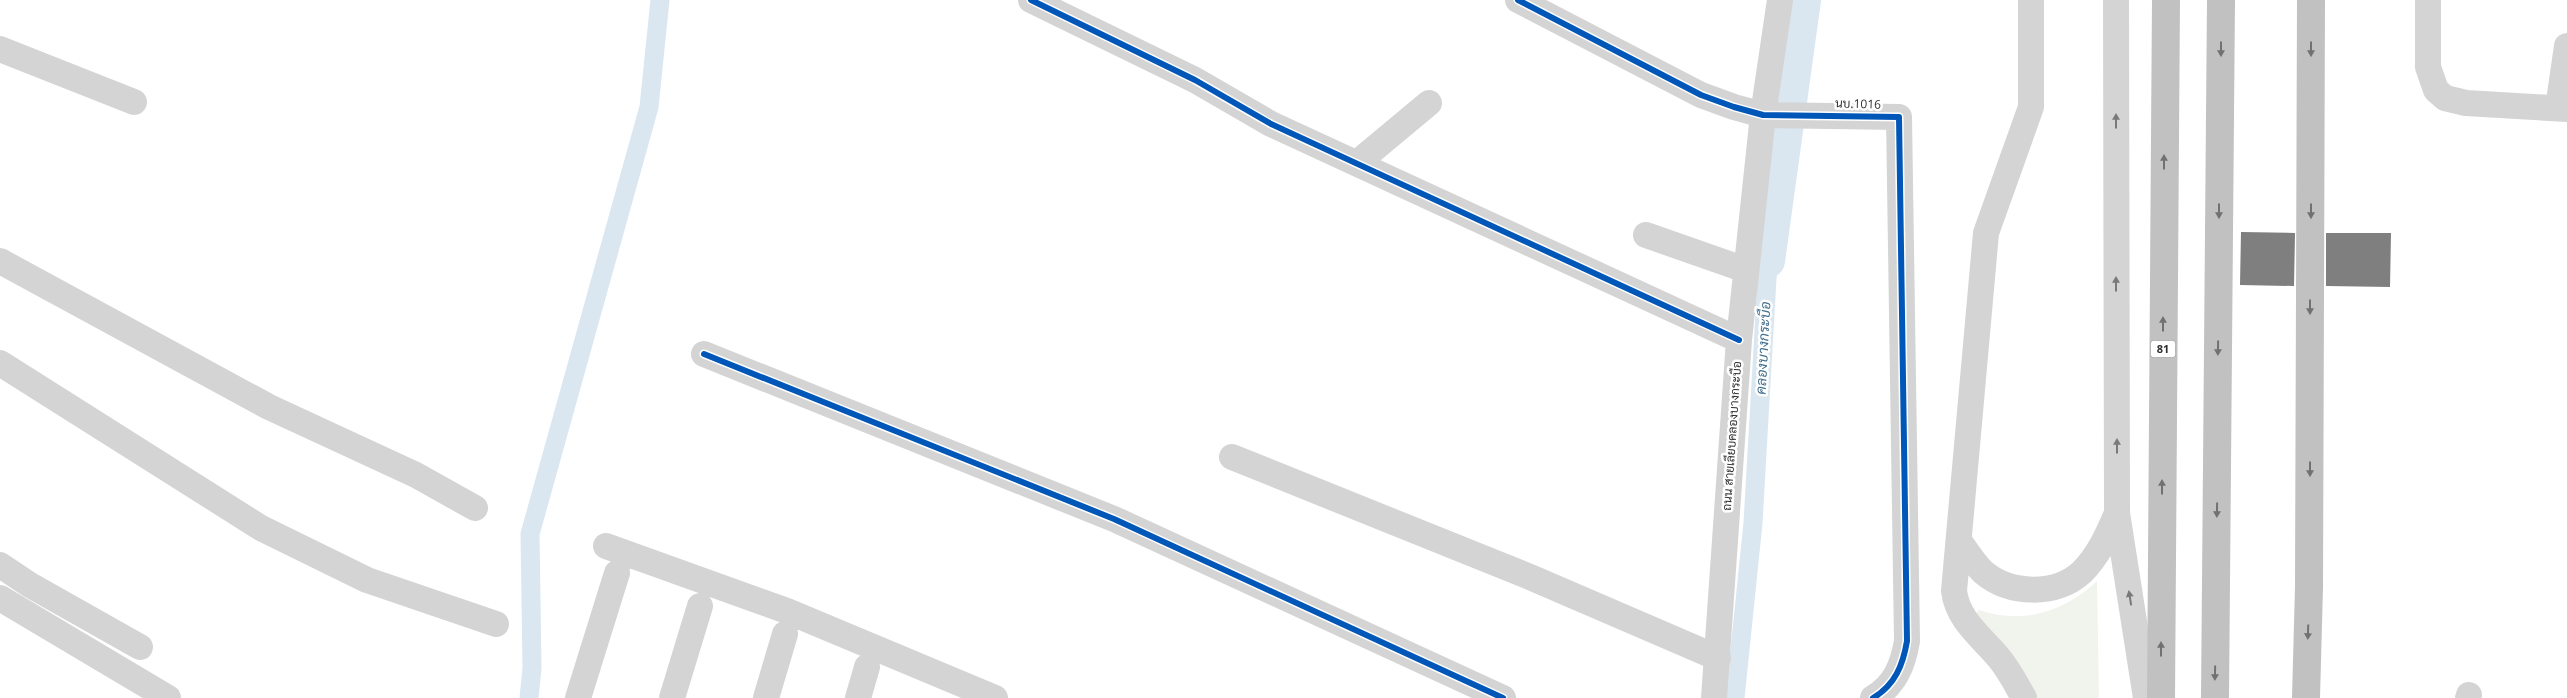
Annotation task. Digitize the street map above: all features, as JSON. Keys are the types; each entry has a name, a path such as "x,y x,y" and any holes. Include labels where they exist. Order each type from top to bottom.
{"highway":[{"name":"81","path":"2161,698 2166,0"},
{"path":"2215,698 2221,0"},
{"path":"2306,698 2309,577 2311,0"}],"street":[{"path":"1032,0 1195,80 1271,124 1739,340"},
{"name":"นบ.1016","path":"1518,0 1701,95 1764,114 1899,117 1907,641 1904,658 1898,672 1890,684 1873,698"},
{"name":"ถนน สายเลียบคลองบางกระบือ","path":"1714,698 1739,340 1764,114 1780,0"},
{"path":"2024,698 2000,659 1963,619 1954,591 1960,542 1986,233 2031,107 2031,0"},
{"path":"2116,0 2117,513 2146,698"},
{"path":"2428,0 2428,67 2436,90 2445,98 2454,102 2562,108 2567,46"},
{"path":"0,49 134,102"},
{"path":"1357,164 1429,103"},
{"path":"1646,236 1746,270"},
{"path":"0,261 269,407 416,475 474,508"},
{"path":"704,354 1114,519 1503,698"},
{"path":"0,363 261,528 367,580 496,624"},
{"path":"1232,457 1530,577 1718,658"},
{"path":"1960,542 1976,565 1996,580 2019,588 2046,589 2071,581 2089,565 2104,542 2117,513"},
{"path":"606,546 787,611 995,698"},
{"path":"0,565 30,585 140,647"},
{"path":"578,698 616,573"},
{"path":"0,598 168,698"},
{"path":"672,698 700,606"},
{"path":"766,698 785,634"},
{"path":"858,698 867,667"}],"shaded area":[{"path":"2097,581 2099,698 2035,698 1976,613 1979,610 2011,616 2027,616 2042,613 2071,601"}],"building":[{"path":"2241,232 2295,233 2294,286 2240,285"},
{"path":"2326,233 2391,233 2390,287 2326,286"}],"waterway":[{"path":"529,698 532,668 530,534 649,107 660,0"},
{"name":"คลองบางกระบือ","path":"1768,261 1804,0"},
{"name":"คลองบางกระบือ","path":"1735,698 1753,523 1768,261"}],"cycle path":[{"path":"1031,0 1195,80 1271,124 1739,340"},
{"path":"1518,0 1701,95 1734,107 1763,115 1899,117 1907,641 1897,674 1887,687 1873,698"},
{"path":"704,354 1114,519 1503,698"}]}
